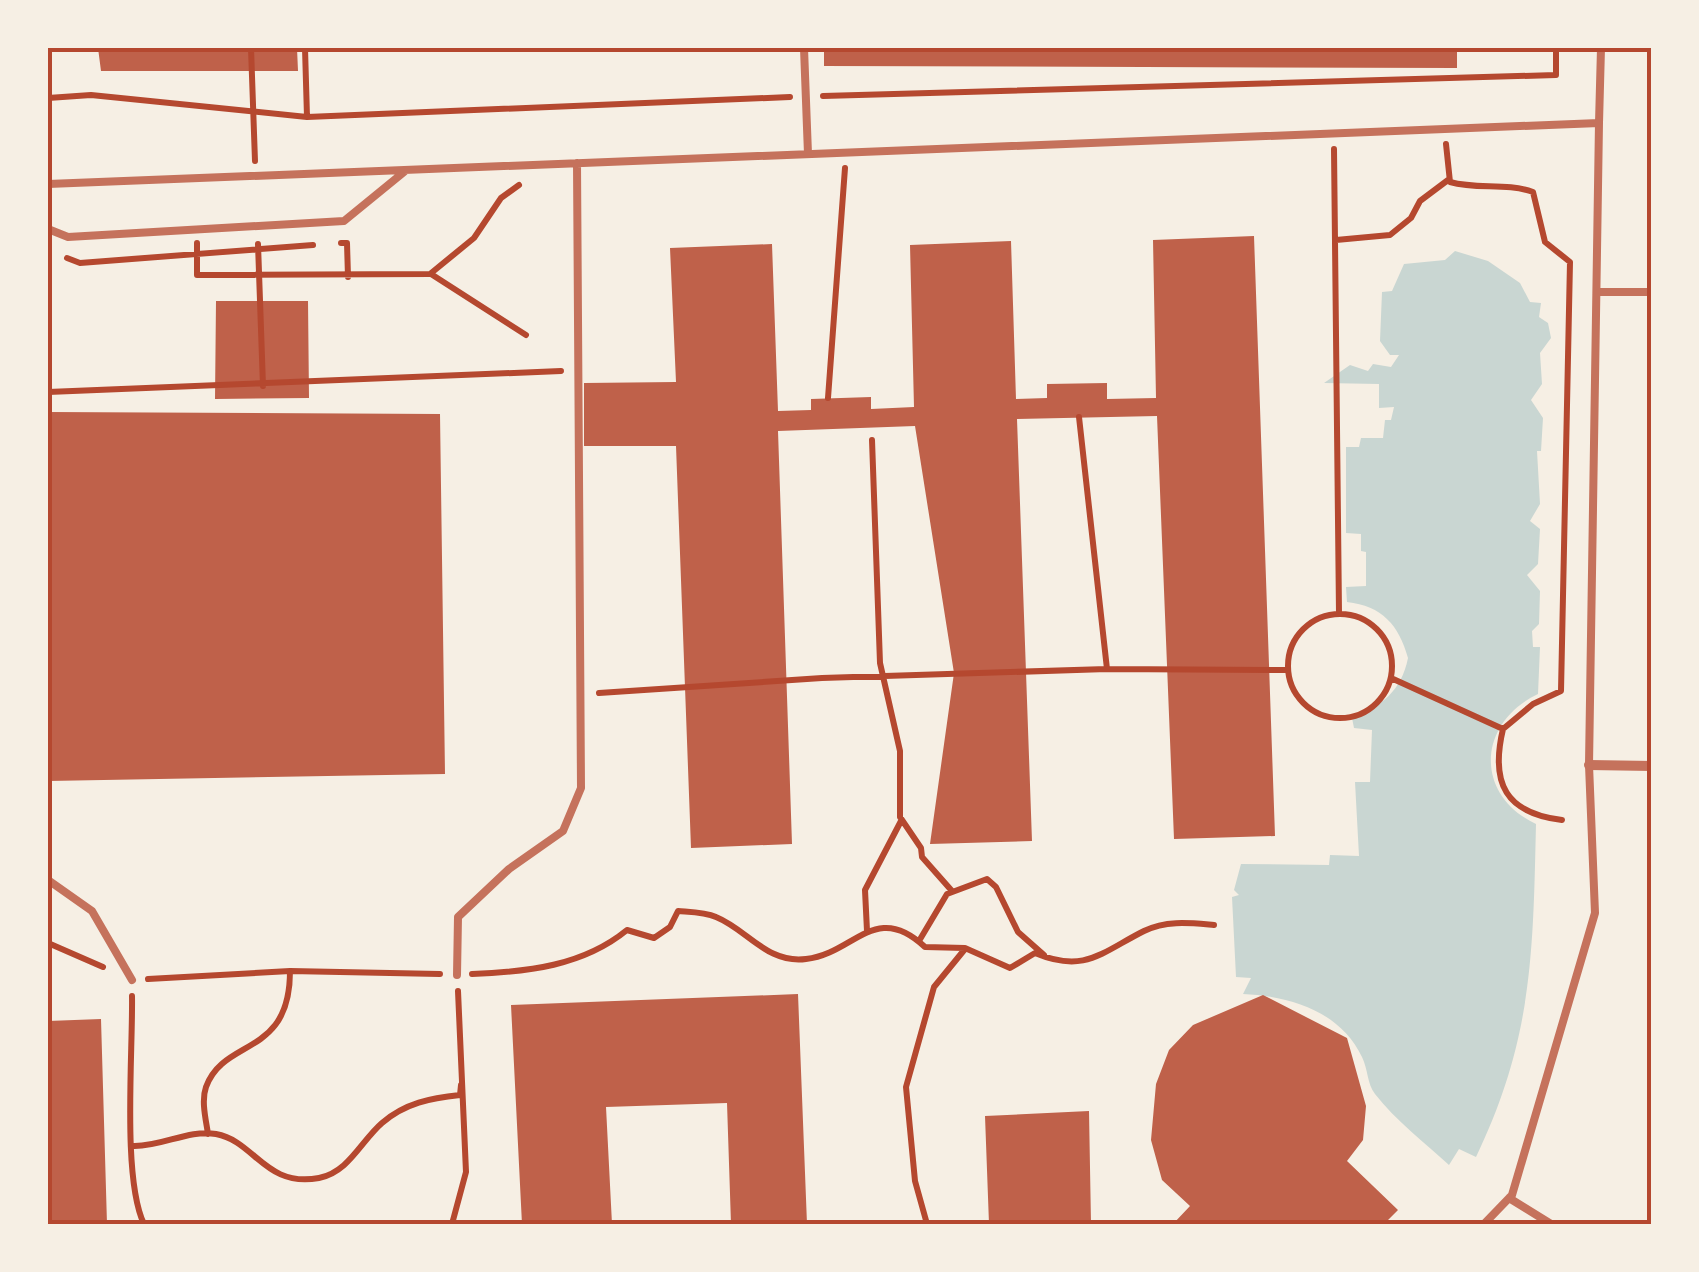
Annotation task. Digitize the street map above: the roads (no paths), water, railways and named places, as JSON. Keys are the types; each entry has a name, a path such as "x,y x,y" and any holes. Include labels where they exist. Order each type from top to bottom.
{"street":[{"path":"1589,766 1652,766"}],"lane":[{"path":"804,48 808,154"},
{"path":"1484,1224 1509,1198 1595,913 1589,766 1601,48"},
{"path":"48,184 1599,122"},
{"path":"457,975 458,917 509,869 564,831 581,788 577,163"},
{"path":"48,229 68,237 344,221 406,170"},
{"path":"1598,292 1652,292"},
{"path":"48,880 92,911 132,980"},
{"path":"1509,1198 1551,1224"}]}
